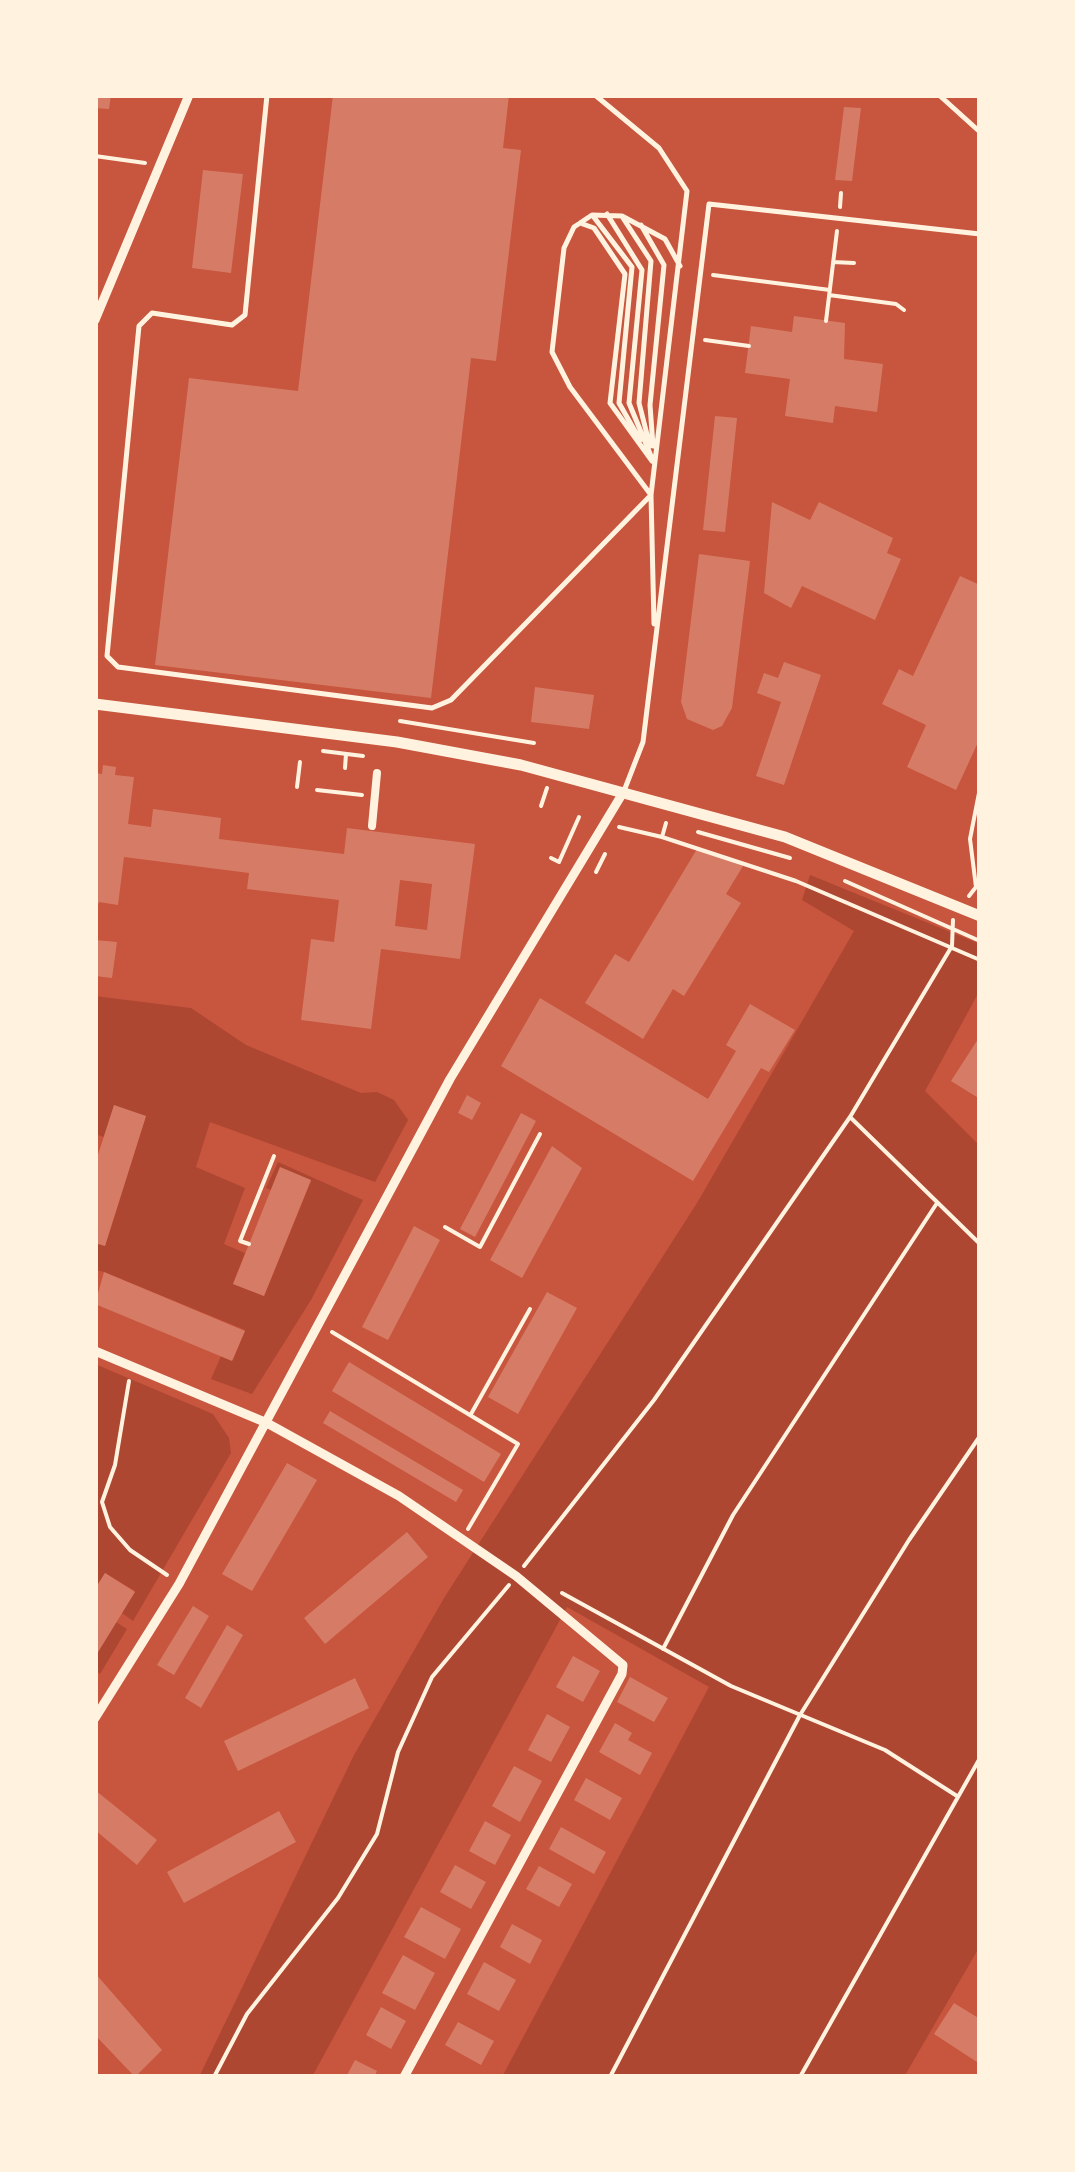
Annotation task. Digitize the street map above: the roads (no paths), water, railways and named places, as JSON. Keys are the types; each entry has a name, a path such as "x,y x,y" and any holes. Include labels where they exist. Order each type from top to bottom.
{"street":[{"path":"95,320 188,95"},
{"path":"95,704 397,742 521,765 785,836 980,916"},
{"path":"372,826 377,772"},
{"path":"95,1718 179,1584 450,1079 624,790"},
{"path":"95,1352 268,1423 370,1479 463,1537 617,1657 622,1674 404,2077"}],"lane":[{"path":"268,95 245,315 232,326 152,313 139,326 106,649 111,663 442,706 651,495"},
{"path":"595,95 659,148 682,179 688,202 651,495 654,648"},
{"path":"940,95 980,132"},
{"path":"624,790 643,742 709,204 980,234"},
{"path":"607,214 642,270 629,403 654,464"},
{"path":"651,495 570,387 552,352 564,248 580,223 592,215 622,216 665,239 681,269"},
{"path":"592,215 632,267 620,403 654,464"},
{"path":"622,216 651,261 639,403 654,464"},
{"path":"580,223 594,228 625,274 610,403 654,464"},
{"path":"640,223 664,265 650,405 654,464"}]}
